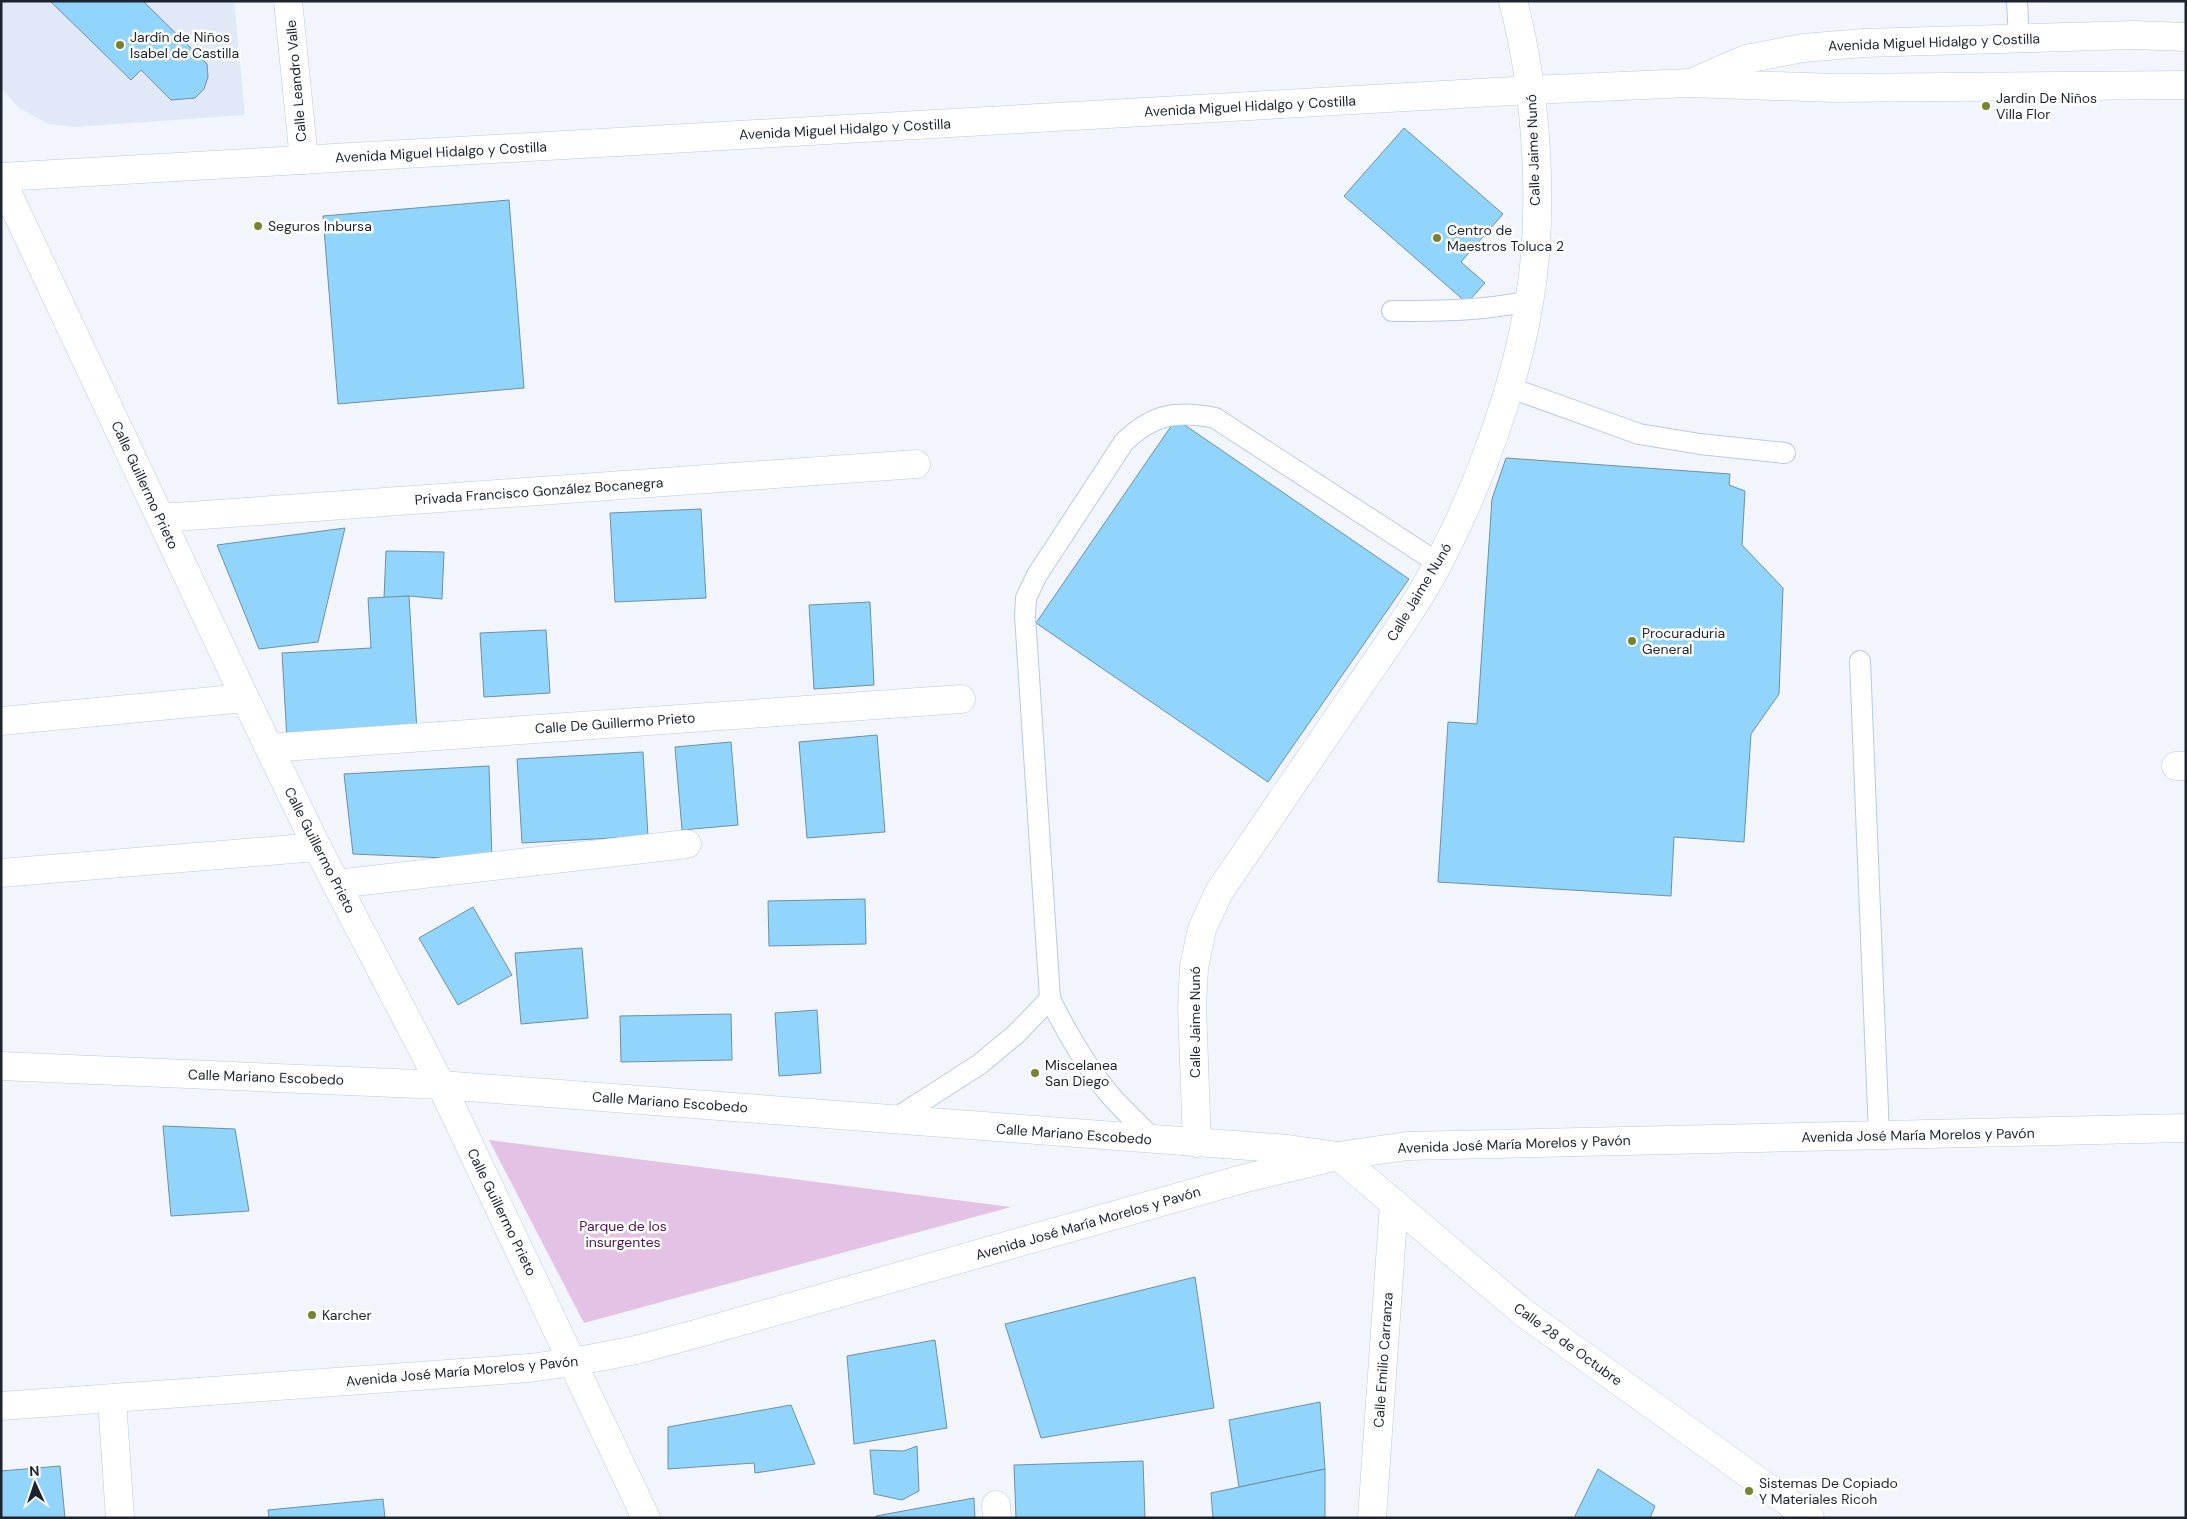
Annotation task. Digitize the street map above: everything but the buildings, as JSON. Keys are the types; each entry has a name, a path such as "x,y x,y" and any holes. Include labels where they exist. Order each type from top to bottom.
{"street":[{"name":"Calle Leandro Valle","path":"288,1 304,160"},
{"name":"Calle Jaime Nunó","path":"1197,1143 1192,1007 1194,967 1202,928 1219,892 1408,614 1438,564 1465,510 1508,387 1521,342 1529,301 1535,250 1535,143 1531,90 1513,1"},
{"name":"Avenida Miguel Hidalgo y Costilla","path":"1689,83 1746,59 1803,48 1863,42 2134,35 2186,37"},
{"name":"Avenida Miguel Hidalgo y Costilla","path":"1,178 1531,90 1689,83 1824,88 2186,85"},
{"name":"Calle Guillermo Prieto","path":"1,178 269,748 317,847 441,1085 574,1362 646,1518"},
{"name":"Privada Francisco González Bocanegra","path":"161,518 916,464"},
{"path":"1,721 245,698"},
{"name":"Calle De Guillermo Prieto","path":"269,748 961,698"},
{"path":"336,884 687,844"},
{"path":"1,873 317,847"},
{"name":"Calle Mariano Escobedo","path":"1,1066 441,1085 1288,1149 1338,1156"},
{"name":"Avenida José María Morelos y Pavón","path":"1,1406 112,1400 479,1373 574,1362 636,1350 699,1333 1237,1181 1338,1156 1407,1146 2186,1128"},
{"name":"Calle 28 de Octubre","path":"1338,1156 1525,1314 1810,1518"},
{"name":"Calle Emilio Carranza","path":"1372,1518 1394,1203"},
{"path":"112,1400 120,1518"}],"lane":[{"path":"2017,1 2019,39"},
{"path":"1392,311 1484,310 1529,301"},
{"path":"1508,387 1639,434 1700,444 1785,453"},
{"path":"1154,1140 1111,1096 1085,1062 1065,1030 1050,999 1026,637 1026,598 1037,575 1124,442 1139,428 1154,419 1172,414 1194,413 1215,418 1438,564"},
{"path":"1860,661 1879,1136"},
{"path":"893,1120 980,1064 1016,1034 1050,999"}],"shaded area":[{"name":"Jardín de Niños Isabel de Castilla","path":"1,1 234,1 245,115 75,127 48,124 19,108 1,88"}],"green space":[{"name":"Parque de los insurgentes","path":"489,1140 1011,1207 584,1323"}],"place":[{"name":"Jardín de Niños Isabel de Castilla","path":"120,45"},
{"name":"Jardin De Niños Villa Flor","path":"1986,106"},
{"name":"Seguros Inbursa","path":"258,226"},
{"name":"Centro de Maestros Toluca 2","path":"1437,238"},
{"name":"Procuraduria General","path":"1632,641"},
{"name":"Miscelanea San Diego","path":"1035,1073"},
{"name":"Karcher","path":"312,1315"},
{"name":"Sistemas De Copiado Y Materiales Ricoh","path":"1749,1491"}]}
